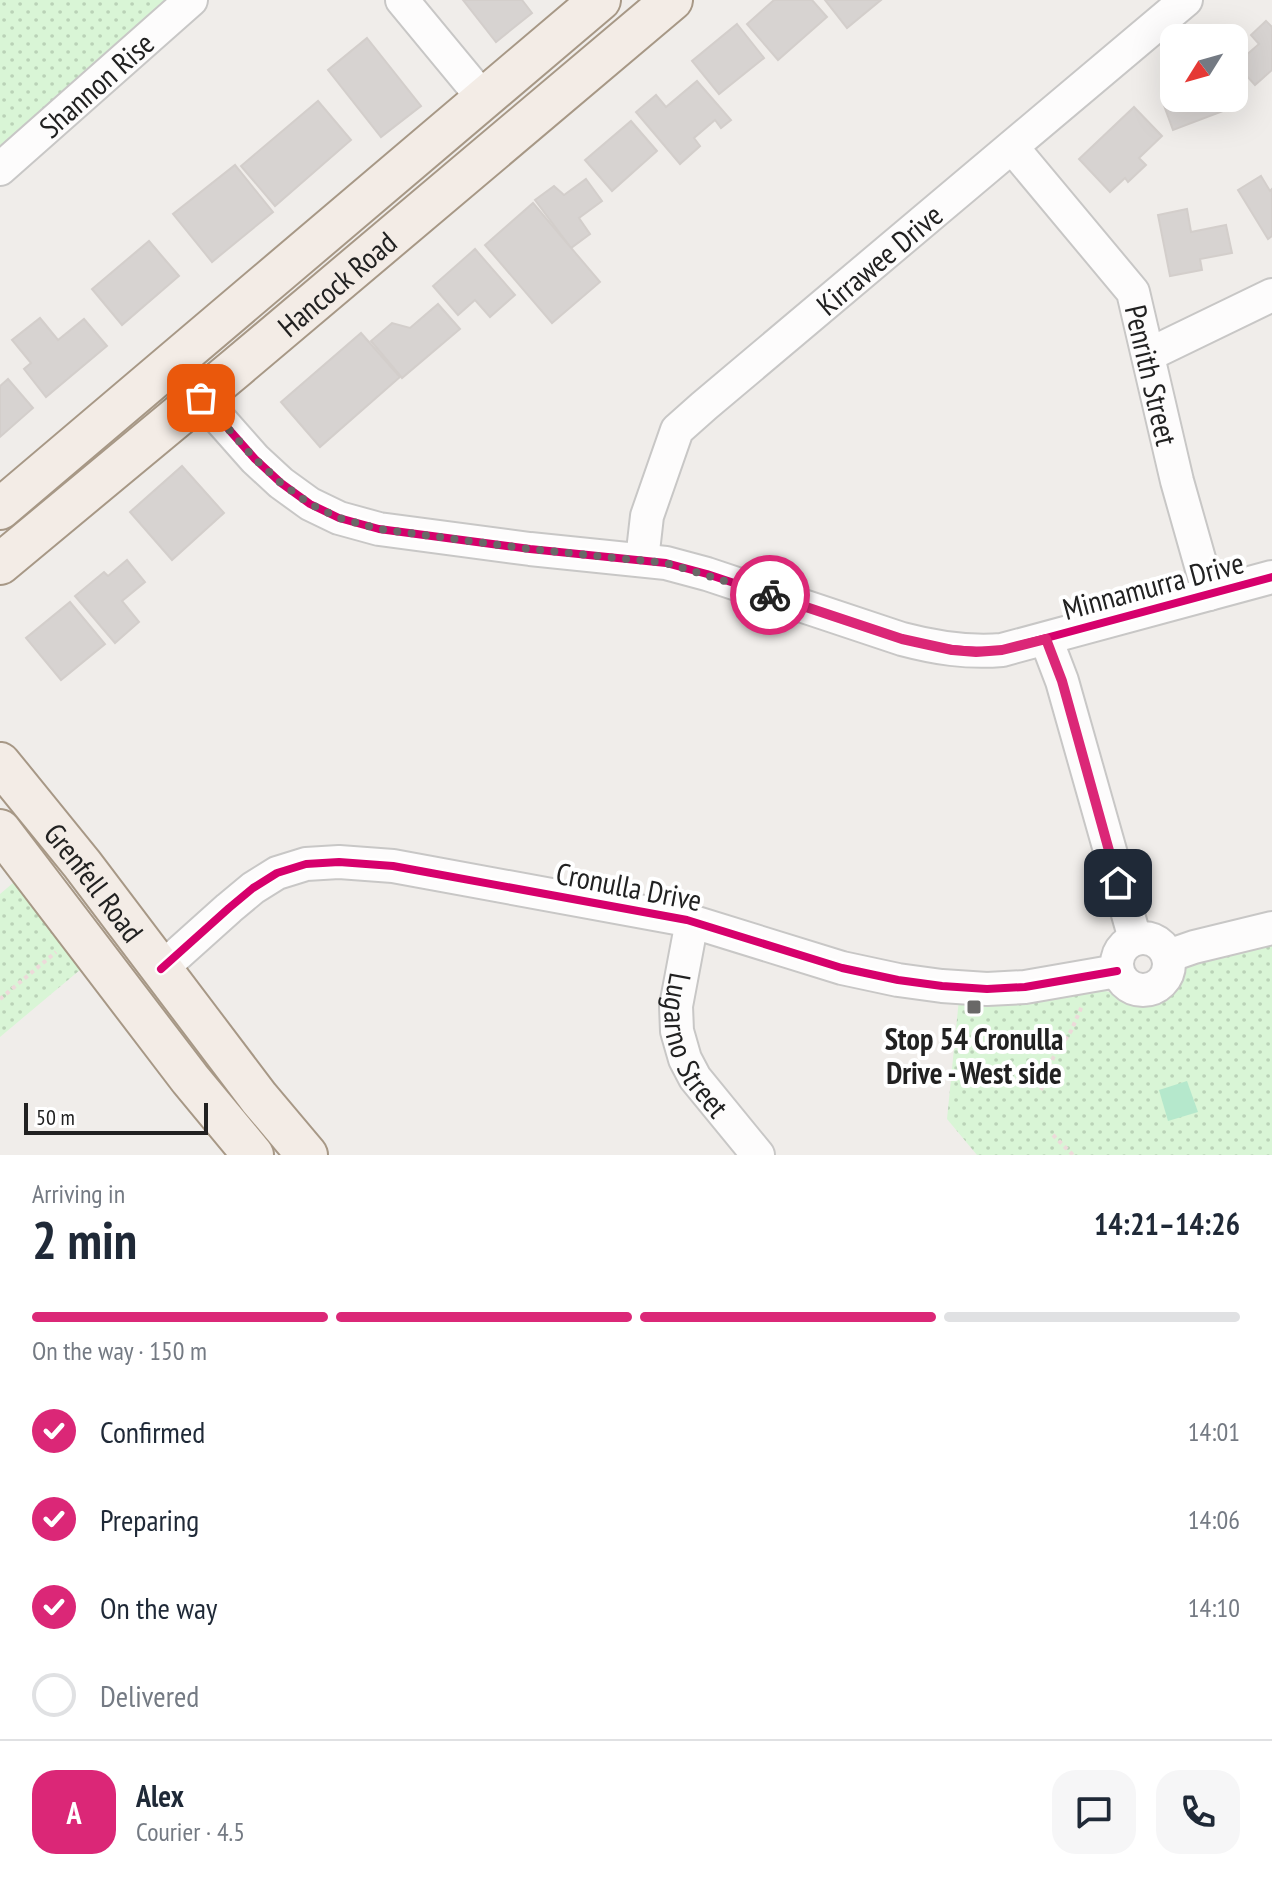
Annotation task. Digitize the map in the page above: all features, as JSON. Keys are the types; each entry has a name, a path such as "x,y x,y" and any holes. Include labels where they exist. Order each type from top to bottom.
{"main road":[{"name":"Hancock Road","path":"0,509 600,0"},
{"name":"Hancock Road","path":"0,564 672,0"},
{"name":"Grenfell Road","path":"0,763 82,864 259,1098 307,1155"},
{"name":"Grenfell Road","path":"0,830 190,1079 253,1155"},
{"path":"129,999 161,969"}],"street":[{"name":"Shannon Rise","path":"0,169 191,0"},
{"path":"402,0 483,98"},
{"name":"Kirrawee Drive","path":"642,560 647,516 677,430 1186,0"},
{"name":"Penrith Street","path":"1012,147 1133,292 1177,481 1209,594"},
{"path":"1148,355 1272,295"},
{"name":"Minnamurra Drive","path":"201,398 255,459 281,483 310,504 339,518 379,529 666,563 928,646 976,652 1002,650 1272,577"},
{"path":"1046,639 1062,681 1135,939"},
{"name":"Cronulla Drive","path":"161,969 253,888 277,873 306,864 339,862 393,866 692,921 842,968 898,980 987,989 1025,987 1117,971"},
{"name":"Lugarno Street","path":"692,921 676,1006 677,1031 685,1059 695,1078 758,1155"},
{"path":"1168,956 1272,928"},
{"path":"1148,938 1160,945 1168,956 1168,970 1162,982 1150,990 1136,990 1124,983 1117,971 1117,958 1123,946 1135,939 1148,938"}],"path":[{"path":"0,999 54,954 82,936"},
{"path":"1041,1090 1053,1058 1071,1031 1084,999 1081,978"},
{"path":"1053,1135 1073,1155"}],"green space":[{"path":"0,0 177,0 0,156"},
{"path":"26,872 93,959 0,1037 0,894"},
{"path":"1272,938 1272,1155 977,1155 947,1119 959,999 1094,990 1140,998 1155,997 1170,988 1190,965"},
{"path":"1187,1081 1198,1112 1168,1121 1159,1090"}],"building":[{"path":"463,0 522,0 532,13 496,42"},
{"path":"774,0 812,0 827,17 778,60 747,24"},
{"path":"825,0 881,0 847,28"},
{"path":"1266,21 1272,27 1272,70 1255,85 1248,77 1248,54 1259,44 1251,35"},
{"path":"737,24 764,58 719,94 692,61"},
{"path":"367,38 421,106 381,137 328,70"},
{"path":"697,81 731,120 721,128 715,120 694,138 700,146 680,164 636,112 656,95 666,107"},
{"path":"318,101 351,140 275,206 241,166"},
{"path":"1134,107 1162,136 1139,158 1146,165 1128,182 1125,178 1110,192 1079,159"},
{"path":"1166,112 1221,112 1173,130"},
{"path":"631,121 657,151 612,191 585,160"},
{"path":"235,165 273,212 212,262 173,214"},
{"path":"1261,176 1270,191 1272,189 1272,236 1268,239 1238,190"},
{"path":"586,179 602,201 579,218 590,234 571,248 535,200 554,186 564,195"},
{"path":"533,203 600,282 552,323 485,245"},
{"path":"1187,209 1191,232 1226,225 1232,253 1200,259 1202,270 1170,276 1158,215"},
{"path":"149,241 179,276 122,325 92,289"},
{"path":"475,249 515,295 490,317 475,300 458,315 433,286"},
{"path":"438,304 460,329 402,378 371,341 392,323 410,328"},
{"path":"40,318 58,340 84,319 107,346 46,397 24,369 31,363 12,340"},
{"path":"361,333 400,377 320,447 281,402"},
{"path":"8,379 33,408 0,437 0,386"},
{"path":"182,466 224,513 172,560 130,512"},
{"path":"127,560 145,582 122,601 139,622 115,643 75,596 104,572 108,576"},
{"path":"70,602 105,644 61,680 26,638"}],"cycle path":[{"path":"201,398 255,459 281,483 310,504 339,518 379,529 666,563 902,639 939,647 1002,650 1272,577"},
{"path":"161,969 253,888 277,873 306,864 339,862 393,866 687,920 842,968 898,980 987,989 1025,987 1117,971"}],"way so far":[{"path":"201,398 255,459 281,483 310,504 339,518 379,529 666,563 770,595"}],"place":[{"name":"Stop 54 Cronulla Drive - West side","path":"974,1007"}],"route":[{"path":"770,595 902,639 952,650 1002,650 1046,639 1062,681 1118,883"}]}
